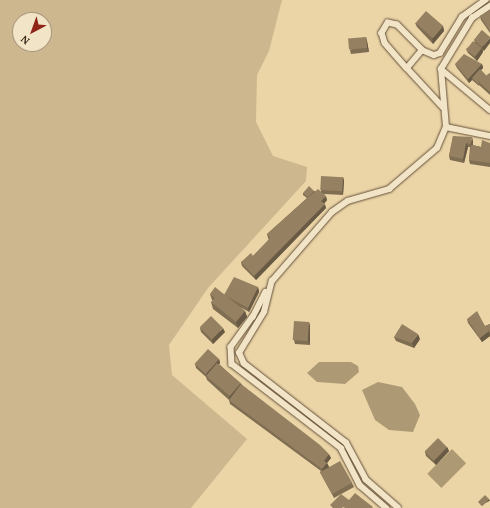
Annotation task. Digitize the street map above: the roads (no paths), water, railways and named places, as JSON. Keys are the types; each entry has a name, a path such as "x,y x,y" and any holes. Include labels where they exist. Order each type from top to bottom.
{"lane":[{"path":"444,107 385,43 382,29 388,23 397,25 422,50 434,55 440,53 462,17 485,0"},
{"path":"386,508 360,485 341,448 232,364 231,347 253,317 272,281 332,212 348,201 389,190 437,148 446,127 441,69 472,18 490,6"},
{"path":"407,68 422,50"},
{"path":"441,69 490,110"},
{"path":"446,127 490,136"},
{"path":"272,281 264,312 240,347 240,358 346,443 366,480 398,508"},
{"path":"360,485 366,480"}]}
